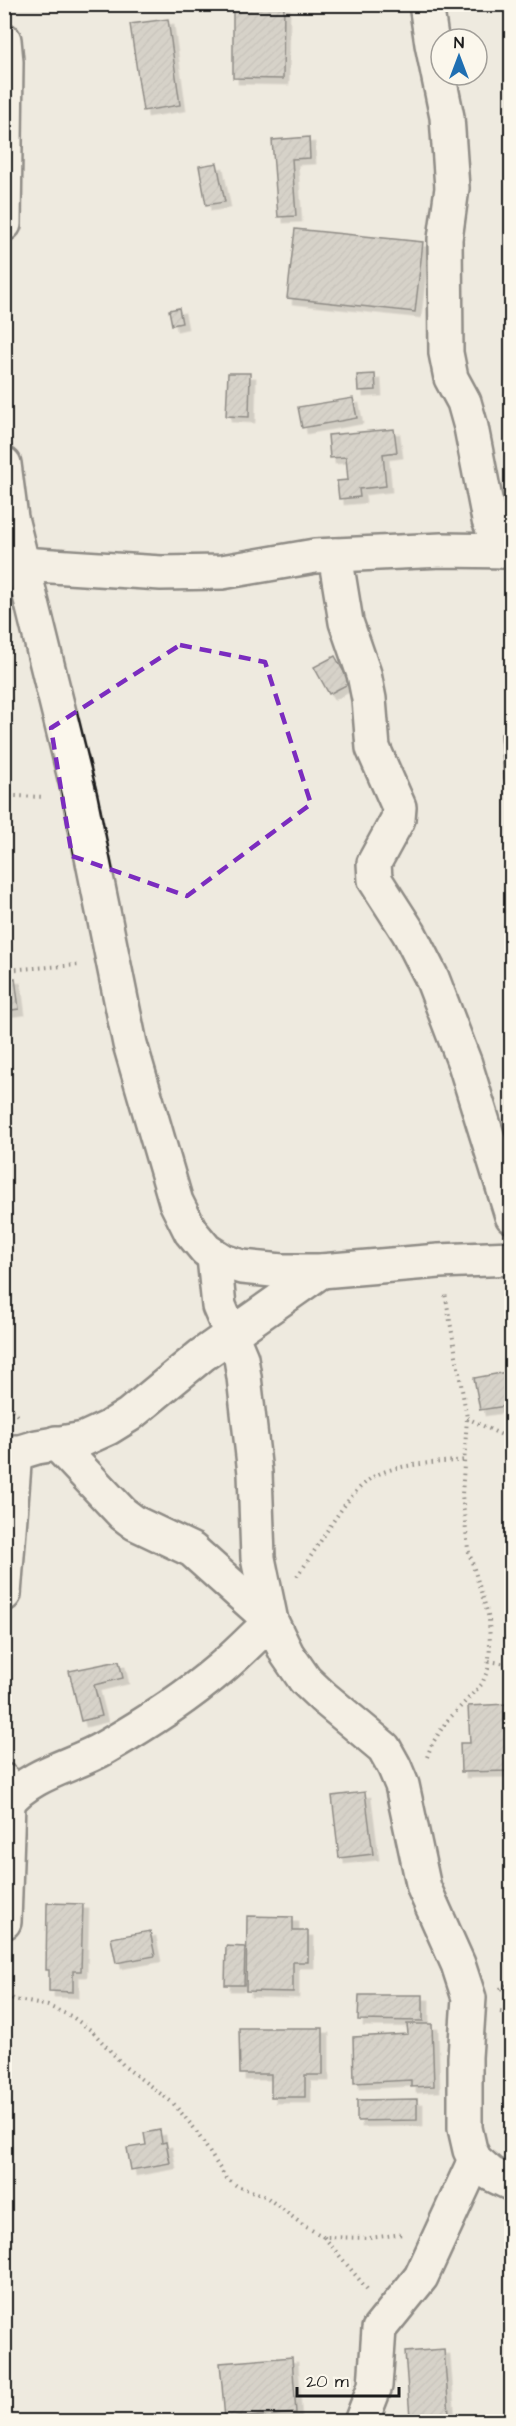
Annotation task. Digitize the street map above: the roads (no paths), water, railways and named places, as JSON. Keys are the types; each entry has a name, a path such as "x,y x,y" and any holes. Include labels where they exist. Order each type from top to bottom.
{"street":[{"path":"426,4 447,117 452,188 445,239 446,353 451,378 464,402 469,419 489,520 507,551"},
{"path":"4,40 4,224"},
{"path":"4,464 11,518 80,798 130,1044 176,1203 191,1232 214,1257 242,1267 282,1271 321,1271 439,1261 512,1258"},
{"path":"21,564 161,573 212,572 335,555 442,550 507,551"},
{"path":"335,555 346,622 364,674 369,699 373,748 399,807 398,819 374,863 375,880 408,933 432,978 465,1064 512,1216"},
{"path":"214,1257 219,1306 240,1358 244,1377 255,1473 258,1558 271,1621 287,1654 305,1680 384,1748 394,1766 402,1785 424,1888 458,1964 469,1998 465,2057 465,2128 470,2150 475,2160 490,2174 512,2184"},
{"path":"4,1594 10,1454 84,1439 129,1416 176,1375 321,1271"},
{"path":"56,1443 123,1514 154,1533 192,1550 271,1621"},
{"path":"4,1922 6,1791 20,1789 34,1780 103,1749 167,1708 220,1669 271,1621"},
{"path":"361,2421 375,2386 379,2329 422,2277 475,2160"}]}
